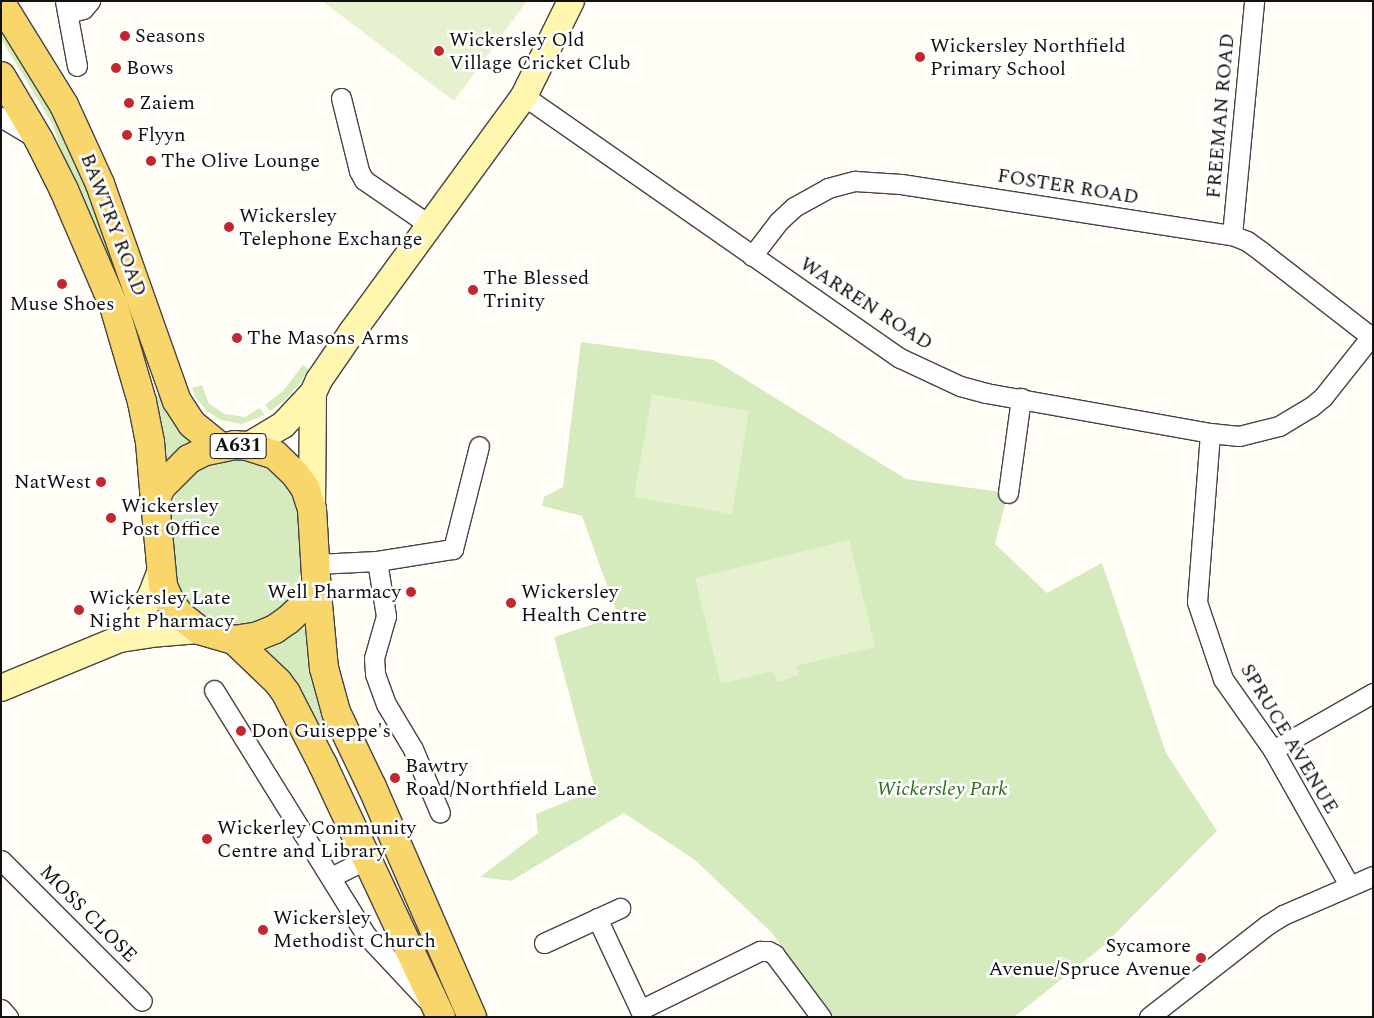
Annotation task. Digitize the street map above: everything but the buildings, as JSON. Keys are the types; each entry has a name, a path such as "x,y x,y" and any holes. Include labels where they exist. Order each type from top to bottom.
{"main road":[{"name":"BAWTRY ROAD","path":"1,3 64,105 97,176 124,245 177,401 192,424 220,447"},
{"name":"BAWTRY ROAD","path":"1,76 39,140 95,258 114,306 142,402 150,442 162,586 170,602 181,616 199,630"},
{"name":"A631","path":"155,501 161,487 182,464 203,452 220,447 248,446 266,451 283,461 305,488 312,509 324,668 336,712 372,787 472,1017"},
{"path":"199,630 234,640 258,636 275,629 288,620 317,593"},
{"path":"234,640 278,682 286,693 441,1015"}],"street":[{"path":"77,66 66,7 82,9 90,1"},
{"path":"248,446 283,425 313,393 319,380 352,332 524,96 571,1"},
{"name":"FREEMAN ROAD","path":"1232,235 1254,1"},
{"name":"WARREN ROAD","path":"524,96 900,358 960,386 1210,433 1239,436 1263,432 1294,419 1323,397 1372,336"},
{"path":"342,98 359,171 364,180 431,226"},
{"path":"1,117 39,140"},
{"name":"FOSTER ROAD","path":"752,256 779,221 794,207 828,188 854,181 902,184 1232,235 1247,241 1372,336"},
{"path":"312,509 313,393"},
{"path":"1008,493 1020,398"},
{"name":"SPRUCE AVENUE","path":"1210,433 1197,602 1223,679 1273,750 1349,885"},
{"path":"316,564 377,561 453,549 479,446"},
{"path":"377,561 386,616 374,658 375,674 386,704 413,749 440,813"},
{"path":"120,638 138,619 151,596 160,572"},
{"path":"1,688 120,638 199,630"},
{"path":"214,690 263,772 332,877 365,934 441,1015"},
{"path":"1273,750 1373,693"},
{"path":"332,877 367,858"},
{"name":"MOSS CLOSE","path":"1,860 142,1001"},
{"path":"1149,1017 1267,925 1283,915 1373,876"},
{"path":"544,944 620,908"},
{"path":"597,918 633,1013 760,951 768,950 774,954 821,1017"},
{"path":"1,1009 8,1017"}],"green space":[{"name":"Wickersley Old Village Cricket Club","path":"322,1 527,1 454,101"},
{"path":"1,18 66,129 152,356 140,360 73,186 52,123 1,39"},
{"name":"Wickersley Park","path":"581,342 714,360 906,479 1008,493 995,544 1047,593 1102,563 1166,753 1217,831 1101,948 1014,1017 832,1017 772,933 695,860 624,813 511,881 480,877 538,833 536,814 595,790 554,637 618,616 582,516 542,506 544,497 563,487"},
{"path":"303,365 309,369 300,383 284,401 270,411 265,405 283,391"},
{"path":"202,385 209,404 225,414 245,417 260,408 265,415 242,424 220,420 207,411 196,398 192,388"},
{"path":"164,393 193,442 164,463 150,396"},
{"path":"652,394 749,411 732,514 634,497"},
{"path":"238,458 261,464 272,470 285,482 294,495 299,510 302,566 296,589 286,606 271,618 237,627 199,616 180,594 173,574 169,536 171,512 175,497 183,483 206,465"},
{"path":"849,540 875,647 796,666 799,675 777,682 773,671 721,684 695,578"},
{"path":"307,625 329,720 314,727 265,653 268,647"}],"place":[{"name":"Seasons","path":"125,36"},
{"name":"Wickersley Old Village Cricket Club","path":"439,51"},
{"name":"Wickersley Northfield Primary School","path":"920,57"},
{"name":"Bows","path":"116,68"},
{"name":"Zaiem","path":"129,103"},
{"name":"Flyyn","path":"127,135"},
{"name":"The Olive Lounge","path":"151,161"},
{"name":"Wickersley Telephone Exchange","path":"229,227"},
{"name":"Muse Shoes","path":"62,284"},
{"name":"The Blessed Trinity","path":"473,290"},
{"name":"The Masons Arms","path":"237,338"},
{"name":"NatWest","path":"101,482"},
{"name":"Wickersley Post Office","path":"111,518"},
{"name":"Well Pharmacy","path":"411,592"},
{"name":"Wickersley Health Centre","path":"511,603"},
{"name":"Wickersley Late Night Pharmacy","path":"79,610"},
{"name":"Don Guiseppe's","path":"241,731"},
{"name":"Bawtry Road/Northfield Lane","path":"395,778"},
{"name":"Wickerley Community Centre and Library","path":"207,839"},
{"name":"Wickersley Methodist Church","path":"263,930"},
{"name":"Sycamore Avenue/Spruce Avenue","path":"1201,958"}]}
